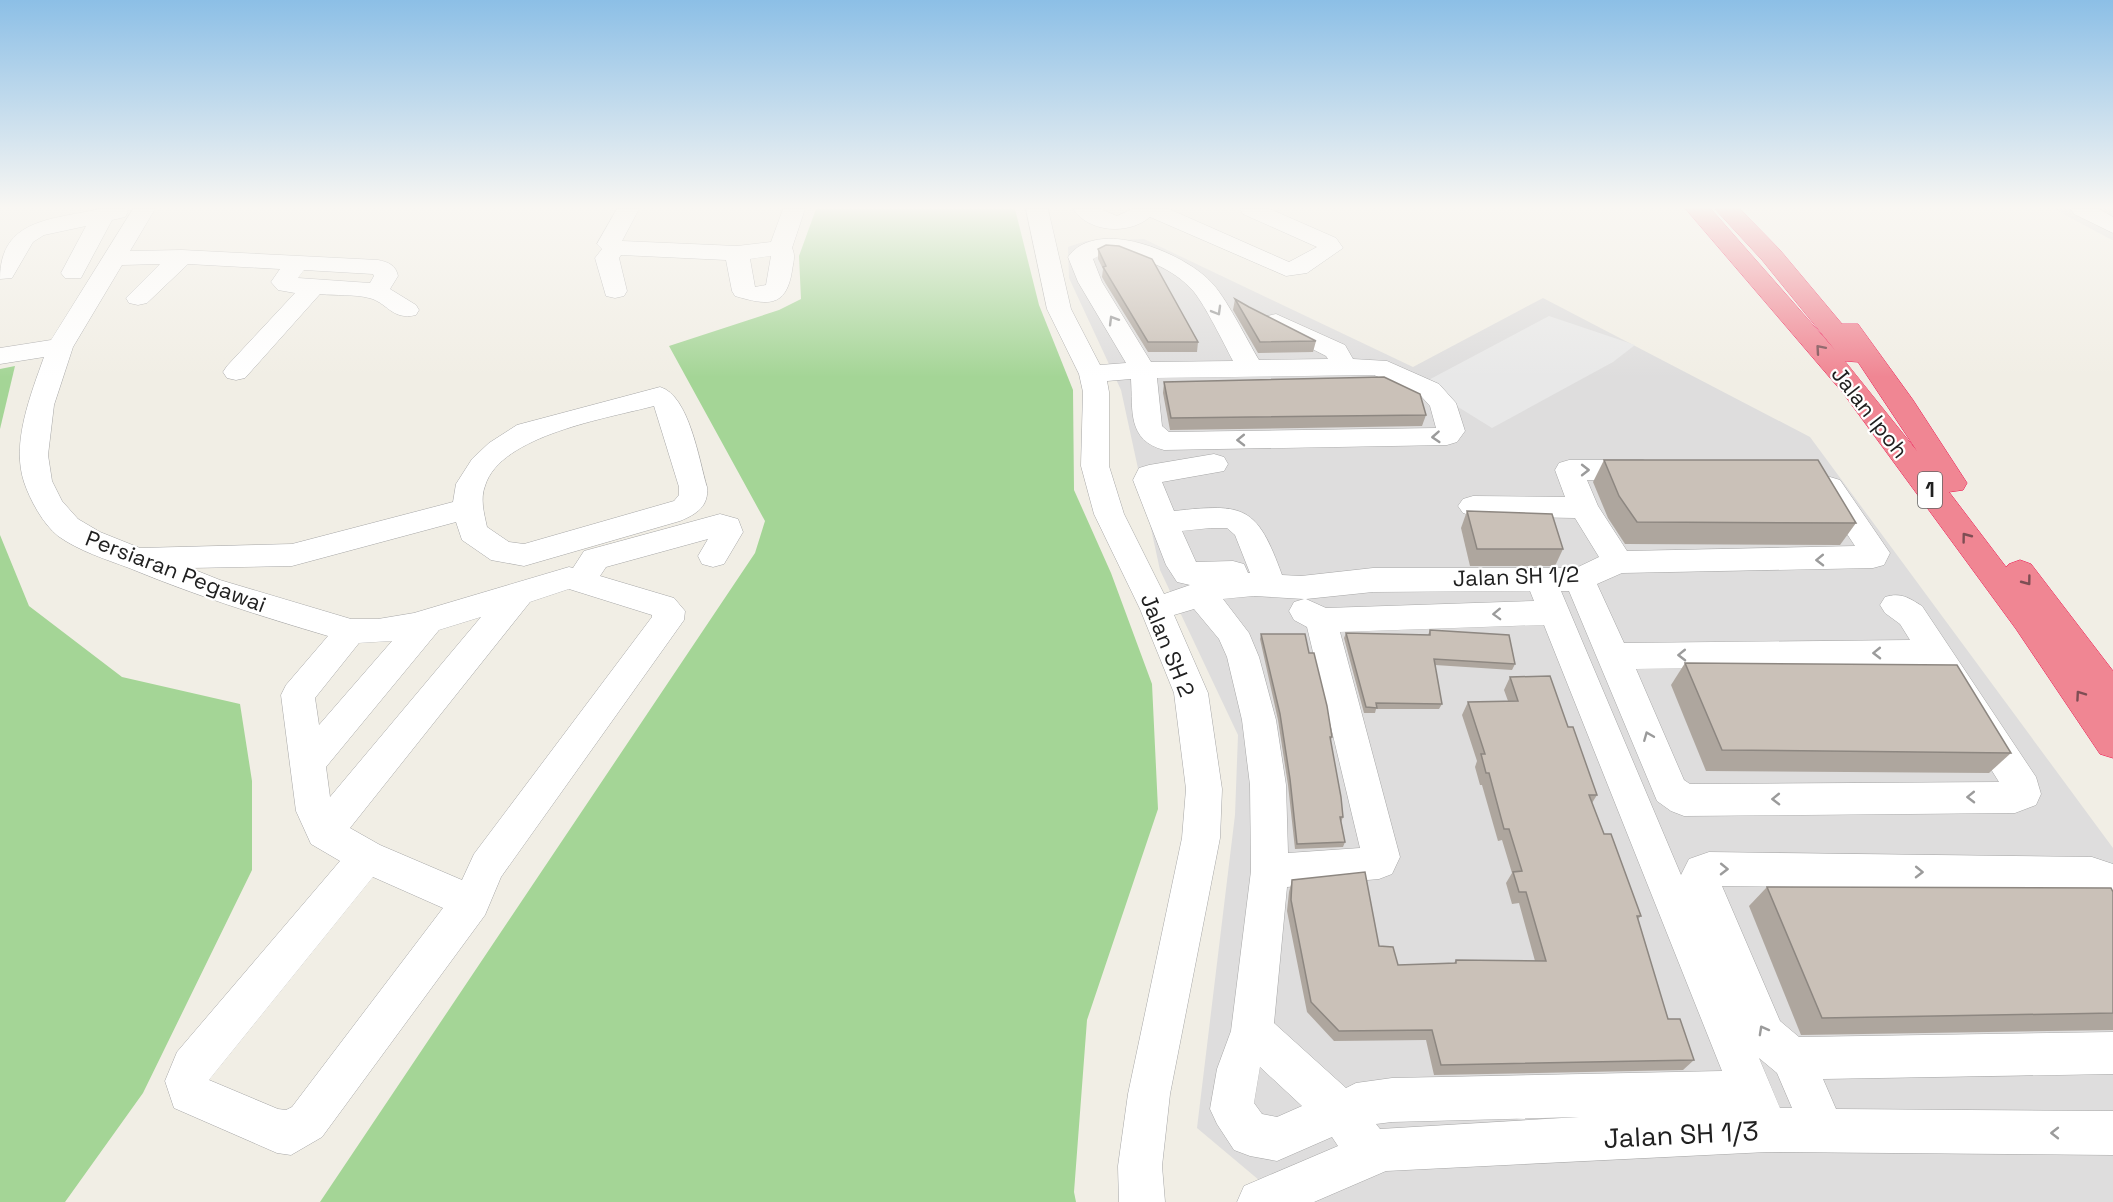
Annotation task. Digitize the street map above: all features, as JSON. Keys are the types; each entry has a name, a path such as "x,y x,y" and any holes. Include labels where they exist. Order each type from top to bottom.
{"highway":[{"name":"Jalan Ipoh","path":"1751,265 1853,387 2028,620 2113,743"},
{"name":"Jalan Ipoh","path":"1779,265 1838,335 2113,698"},
{"path":"1792,265 1849,331 1903,406 1952,483"}],"street":[{"path":"4,273 9,265"},
{"path":"73,273 77,265"},
{"name":"Persiaran Pegawai","path":"112,265 60,347 41,405 34,455 38,481 50,506 67,527 89,540 221,592 351,631 378,631 427,622 568,578 581,581"},
{"path":"138,298 173,265"},
{"path":"295,265 283,282 287,285 377,291 392,303 407,310"},
{"path":"339,265 378,267 385,271 386,276 377,291"},
{"path":"609,265 615,291"},
{"path":"739,265 744,291 762,296 777,289 781,265"},
{"name":"Jalan SH 2","path":"1049,265 1059,309 1092,374 1096,392 1095,465 1109,514 1156,609 1191,693 1204,789 1202,838 1149,1094 1140,1166 1142,1202"},
{"path":"1083,265 1090,282 1143,370 1148,426 1153,435 1164,441 1448,436 1451,431 1440,389 1378,367 1143,370 1092,374"},
{"path":"1170,265 1202,285 1250,368"},
{"path":"1277,265 1286,269 1299,268 1304,265"},
{"path":"236,372 314,287"},
{"path":"1257,311 1336,351 1344,366"},
{"path":"0,356 60,347"},
{"path":"660,396 666,398 693,487 694,498 684,508 670,514 524,555 501,552 473,532 468,508 468,493 474,477 489,459 527,431 660,396"},
{"path":"1164,523 1225,516 1236,518 1248,527 1267,577 1188,574 1181,566 1164,523 1147,480 1149,475 1214,464"},
{"path":"1618,562 1584,508 1569,470 1672,470"},
{"name":"Jalan SH 1/2","path":"1156,609 1224,587 1267,577 1301,588 1373,580 1541,579 1585,591 1618,562 1867,559 1873,557 1875,553 1824,479 1809,470"},
{"path":"1473,506 1584,508"},
{"path":"135,558 291,555 468,508"},
{"path":"367,857 192,1067 186,1081 189,1093 277,1131 291,1133 307,1122 471,902 487,866 668,620 669,611 663,606 581,581 595,559 720,525 727,527 729,532 713,556"},
{"path":"1200,594 1233,633 1244,657 1259,720 1268,785 1270,871 1252,1031 1238,1069 1232,1109 1250,1134 1277,1139 1356,1105 1392,1100 1759,1111 1541,579"},
{"path":"1301,588 1301,606 1307,614 1321,620 1556,612"},
{"path":"1585,591 1670,790 1684,800 2015,797 2023,794 2023,788 1936,652 1911,615 1896,605"},
{"path":"324,832 519,593"},
{"path":"1270,871 1371,864 1379,862 1381,857 1321,620"},
{"path":"307,764 427,622"},
{"path":"351,631 298,695 314,811 324,832 367,857 471,902"},
{"path":"1614,656 1936,652"},
{"path":"1824,1132 1792,1058 1765,1036 1699,878 1702,871 1709,869 2092,874 2105,878 2113,885"},
{"path":"1252,1031 1339,1111 1371,1154"},
{"path":"1792,1058 2113,1053"},
{"name":"Jalan SH 1/3","path":"1260,1202 1384,1149 1759,1111 1824,1132 2113,1133"}],"shaded area":[{"path":"1069,265 1199,265 1413,367 1543,298 1810,437 2113,848 2113,1202 1285,1202 1197,1128 1235,815 1238,735 1160,570 1121,390 1069,278"},
{"path":"1549,316 1635,345 1613,362 1492,428 1421,384"}],"green space":[{"path":"799,265 1029,265 1039,305 1073,390 1074,490 1111,573 1152,684 1158,809 1087,1020 1074,1192 1076,1202 320,1202 755,553 765,521 669,346 779,310 801,299"},
{"path":"15,366 0,429 0,369"},
{"path":"0,535 29,606 122,677 240,704 252,781 252,870 143,1093 65,1202 0,1202"}],"building":[{"path":"1155,265 1198,342 1148,342 1103,267"},
{"path":"1235,299 1249,307 1316,341 1260,342"},
{"path":"1384,377 1420,394 1426,415 1171,418 1164,382"},
{"path":"1604,460 1818,460 1856,523 1637,522 1619,496"},
{"path":"1467,511 1552,514 1563,549 1477,549"},
{"path":"1430,630 1509,635 1515,664 1434,659 1442,704 1376,703 1377,708 1366,707 1346,633 1430,635"},
{"path":"1261,634 1305,634 1309,653 1314,653 1327,706 1341,797 1343,817 1340,817 1345,842 1297,844 1280,714"},
{"path":"1685,663 1957,665 2011,753 1722,750"},
{"path":"1550,676 1568,727 1573,727 1597,795 1589,795 1604,834 1611,834 1641,916 1637,916 1668,1019 1680,1019 1694,1060 1441,1065 1432,1030 1339,1031 1311,1002 1291,900 1292,880 1365,872 1379,946 1393,947 1398,965 1456,963 1456,960 1546,961 1526,892 1519,892 1513,872 1522,871 1509,829 1504,829 1489,773 1486,773 1481,754 1485,754 1468,702 1518,701 1510,677"},
{"path":"1767,887 2111,888 2113,892 2113,1013 1822,1018"}]}
